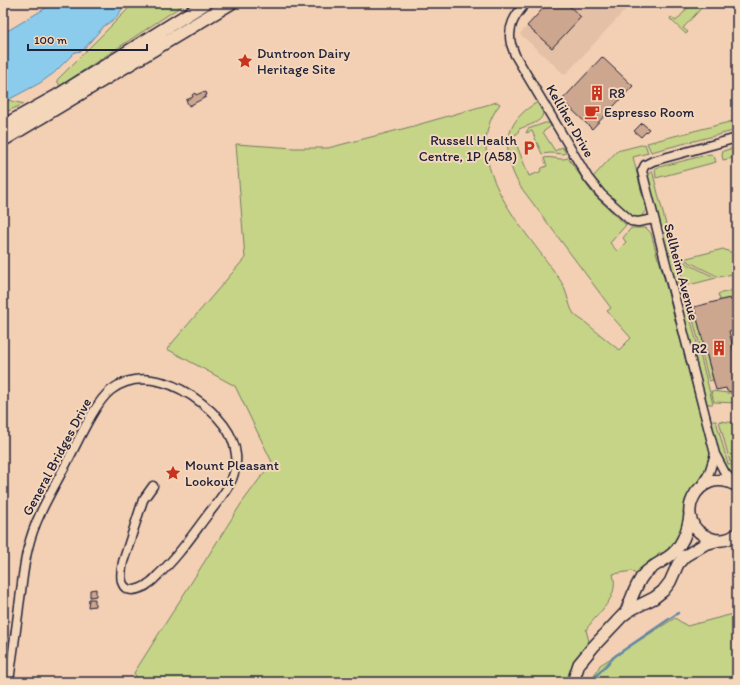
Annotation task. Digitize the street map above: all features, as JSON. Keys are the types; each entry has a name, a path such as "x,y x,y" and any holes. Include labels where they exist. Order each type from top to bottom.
{"main road":[{"path":"3,126 55,97 206,3"},
{"path":"3,140 231,3"}],"street":[{"name":"Kelliher Drive","path":"526,3 513,20 510,32 511,44 588,178 600,194 632,221 638,222 654,219"},
{"name":"Sellheim Avenue","path":"737,138 659,158 650,162 642,170 715,454 725,473 737,486"},
{"name":"General Bridges Drive","path":"9,682 28,548 36,520 88,422 102,399 111,390 129,381 148,378 172,385 191,396 211,412 225,428 234,442 236,465 232,480 206,517 170,563 148,585 134,590 127,589 122,584 121,571 123,562 143,500 153,486"},
{"path":"624,614 637,585 643,576 652,567 670,556 678,548 686,530 692,501 709,473 715,454"},
{"path":"699,489 706,484 715,481 724,481 737,486"},
{"path":"690,513 693,523 701,534 709,538 720,540"},
{"path":"573,682 579,664 593,646 624,614 654,598 663,591 670,582 678,564 688,553 705,544 732,538 737,534"}],"shaded area":[{"path":"548,3 623,3 628,7 565,75 520,34"}],"green space":[{"path":"134,3 186,3 60,86 57,80"},
{"path":"692,3 706,3 683,28 688,32 686,34 670,19 671,17 676,21"},
{"path":"3,100 8,100 24,104 3,113"},
{"path":"497,102 500,104 488,127 486,150 491,173 502,197 516,220 562,284 574,314 619,350 631,338 607,311 611,308 520,186 514,174 510,162 508,139 511,128 517,119 526,110 538,102 543,113 540,119 519,129 518,133 513,136 529,176 540,172 542,168 547,166 544,158 568,158 593,194 626,225 610,243 617,251 626,242 623,238 631,228 646,228 651,233 711,456 710,464 701,479 692,487 685,500 683,512 684,528 669,553 658,553 658,559 650,560 636,575 632,571 613,574 614,583 611,598 586,630 590,645 569,682 139,682 134,673 241,504 272,462 235,386 167,349 245,258 236,144 294,148 328,148 410,127"},
{"path":"737,120 737,130 651,152 647,143"},
{"path":"549,123 551,126 543,132 555,151 562,147 566,153 542,154 532,131 526,133 528,129"},
{"path":"645,144 648,153 633,157 646,210 641,217 634,218 604,191 593,177 617,151"},
{"path":"737,147 737,157 723,160 723,151"},
{"path":"710,154 714,156 716,162 656,178 655,168"},
{"path":"652,170 673,252 668,253 648,177"},
{"path":"723,249 737,255 737,273 719,277 683,259"},
{"path":"674,254 682,286 676,281 672,273 668,256"},
{"path":"678,260 716,278 689,285 684,284"},
{"path":"737,289 737,298 720,300 718,294"},
{"path":"686,302 713,404 707,404 683,314 683,308"},
{"path":"694,307 713,380 709,381 690,308"},
{"path":"711,391 737,394 737,403 714,402"},
{"path":"711,421 716,421 728,464 737,467 737,479 726,468 722,461"},
{"path":"719,421 737,423 737,464 730,462"},
{"path":"737,613 737,682 591,682 600,665 675,618 687,626"}],"water":[{"path":"54,3 126,3 116,18 104,26 82,51 75,52 54,73 40,83 8,100 3,100 3,32 9,30"}],"building":[{"path":"548,3 566,3 581,17 552,48 527,26"},
{"name":"R8","path":"602,57 633,86 592,129 562,100"},
{"path":"206,92 206,97 189,106 186,100 193,97 192,95 195,93 196,95"},
{"path":"642,123 649,129 641,137 634,131"},
{"name":"R2","path":"730,298 730,300 737,298 737,329 729,331 737,364 737,393 727,391 726,388 716,390 694,307"},
{"path":"96,589 96,596 90,597 90,590"},
{"path":"89,599 95,599 95,606 88,607"}],"waterway":[{"path":"594,682 596,676 615,656 678,613"}],"place":[{"name":"Duntroon Dairy Heritage Site","path":"245,61"},
{"name":"R8","path":"597,93"},
{"name":"Espresso Room","path":"592,112"},
{"name":"Russell Health Centre, 1P (A58)","path":"529,148"},
{"name":"R2","path":"719,348"},
{"name":"Mount Pleasant Lookout","path":"173,473"}]}
